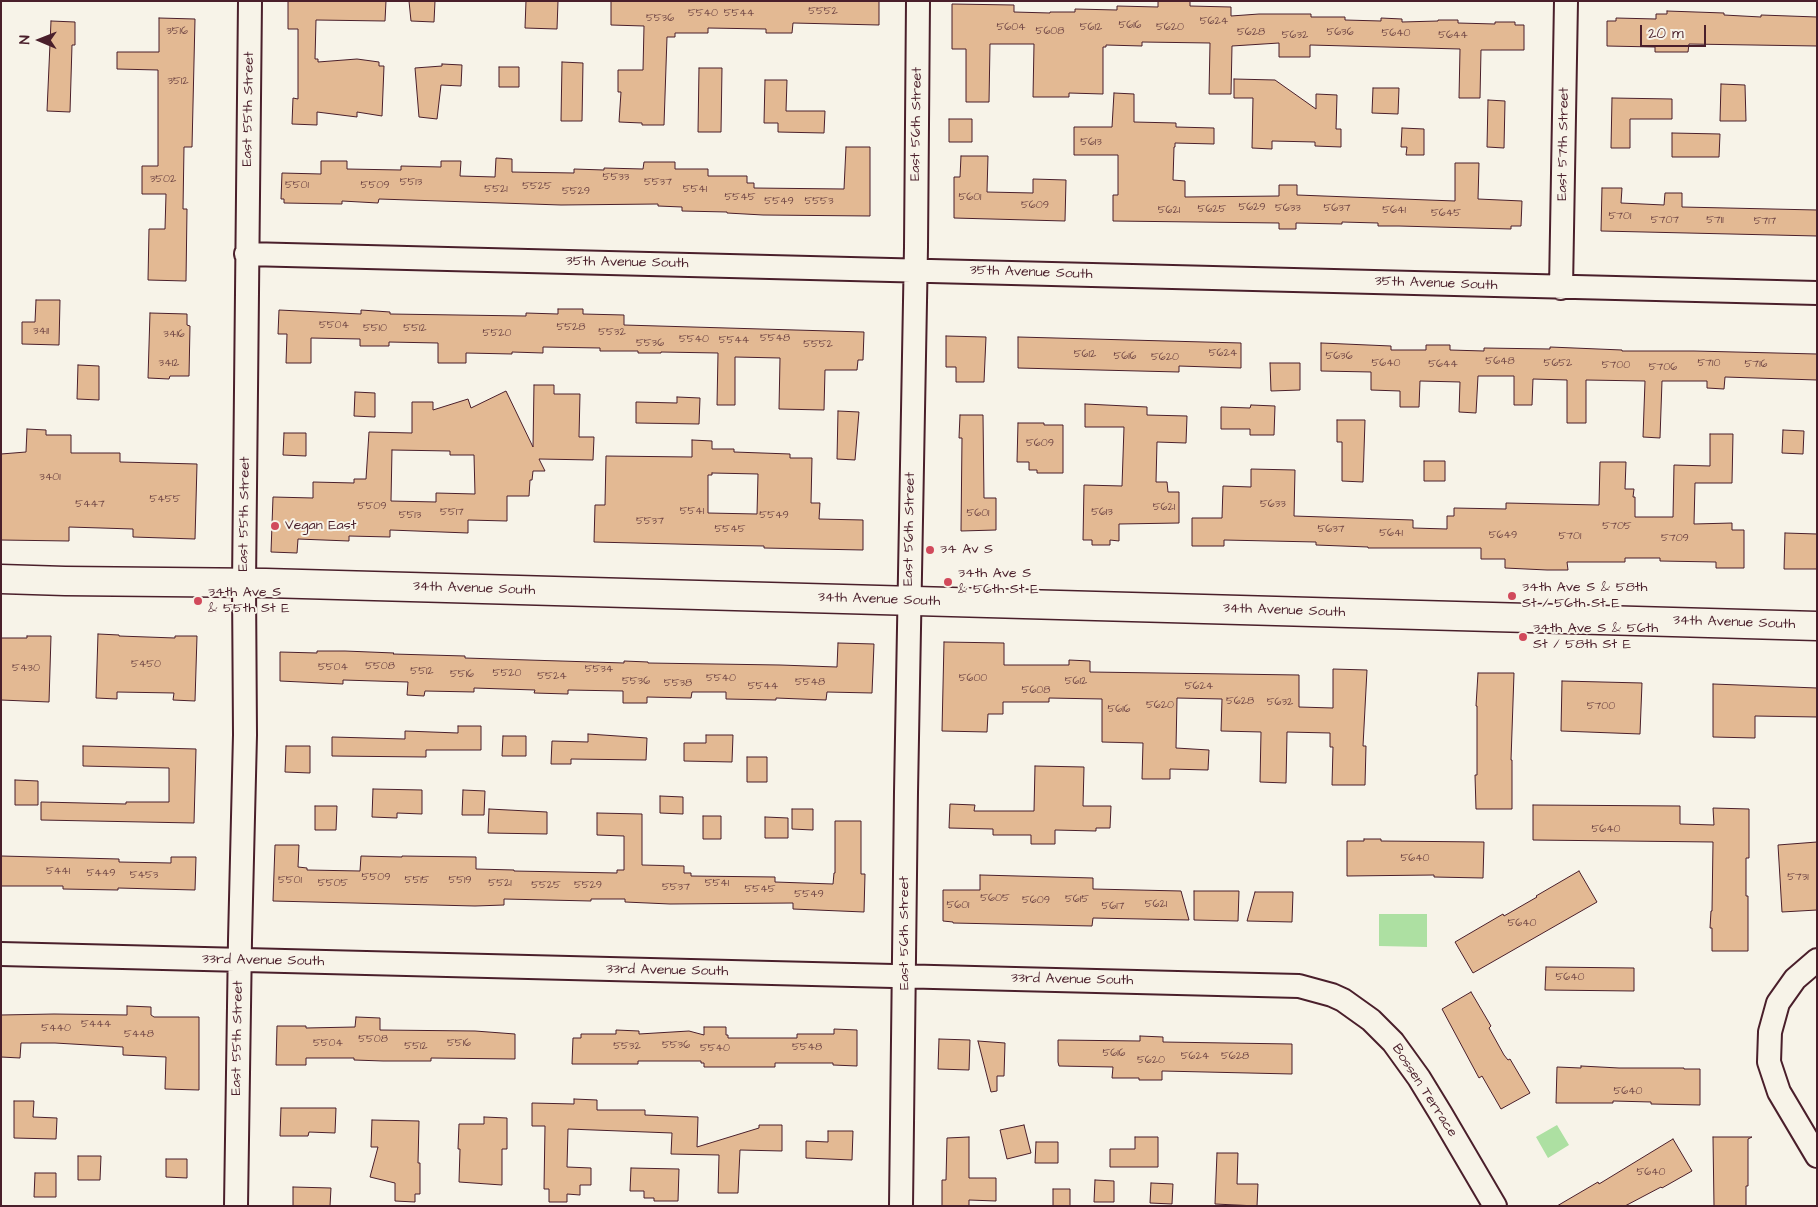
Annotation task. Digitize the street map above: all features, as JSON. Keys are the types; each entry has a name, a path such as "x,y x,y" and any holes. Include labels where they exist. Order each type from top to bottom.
{"street":[{"name":"East 55th Street","path":"236,1206 239,961 245,735 246,254 250,1"},
{"name":"East 56th Street","path":"901,1206 918,1"},
{"name":"East 57th Street","path":"1562,288 1566,1"},
{"name":"35th Avenue South","path":"246,254 1817,293"},
{"name":"34th Avenue South","path":"1,579 910,601 1817,626"},
{"name":"33rd Avenue South","path":"1,954 1299,986 1332,995"},
{"path":"1817,960 1795,979 1778,1003 1770,1032 1769,1062 1779,1092 1817,1156"},
{"name":"Bossen Terrace","path":"1332,995 1343,1000 1372,1020 1394,1042 1436,1107 1495,1206"}],"green space":[{"path":"1379,914 1427,914 1427,947 1379,946"},
{"path":"1557,1125 1569,1145 1548,1158 1536,1137"}],"building":[{"path":"288,1 386,1 385,21 316,20 315,59 318,59 318,62 357,59 379,62 379,66 384,66 382,116 357,112 357,117 317,112 317,125 292,124 293,98 298,99 298,29 288,29"},
{"path":"409,1 435,1 434,22 411,21"},
{"path":"526,1 558,1 557,29 525,28"},
{"path":"611,1 879,1 879,25 793,23 792,33 766,33 766,29 708,28 708,33 675,33 675,37 667,37 664,125 642,125 642,123 619,122 621,92 618,92 618,70 643,70 644,26 611,25"},
{"path":"1158,1 1190,1 1190,6 1231,7 1231,16 1311,14 1311,17 1345,17 1345,20 1381,21 1381,18 1402,19 1402,22 1458,20 1458,23 1495,24 1495,22 1515,22 1515,25 1524,25 1524,50 1481,50 1480,98 1459,98 1460,49 1310,45 1310,57 1279,57 1279,43 1232,46 1231,94 1209,94 1210,43 1142,42 1142,46 1106,45 1106,47 1103,47 1103,94 1069,93 1069,97 1033,97 1034,44 990,44 989,102 966,102 966,49 952,49 952,4 1014,5 1014,12 1050,13 1075,12 1075,9 1117,10 1117,6 1158,7"},
{"path":"1667,11 1724,13 1724,15 1761,17 1761,15 1817,17 1817,46 1689,44 1688,52 1655,52 1655,47 1607,46 1607,21 1616,21 1616,18 1656,19 1656,14 1667,14"},
{"path":"159,18 195,19 192,147 184,147 183,209 187,209 186,281 148,280 149,229 165,229 166,194 142,194 142,166 158,166 158,70 117,69 117,52 159,52"},
{"path":"51,21 75,22 75,45 72,45 70,112 47,111"},
{"path":"562,62 583,63 582,121 561,121"},
{"path":"442,64 462,65 461,86 441,85 437,119 419,117 415,68 442,66"},
{"path":"499,67 519,67 519,87 499,87"},
{"path":"699,68 722,68 721,132 698,132"},
{"path":"1234,79 1275,80 1316,109 1316,94 1337,95 1336,129 1341,129 1341,147 1315,146 1315,142 1272,141 1272,149 1252,148 1253,98 1234,98"},
{"path":"765,80 787,80 786,111 825,111 824,133 778,132 778,123 764,123"},
{"path":"1721,84 1745,85 1746,121 1720,121"},
{"path":"1373,88 1399,88 1398,114 1372,113"},
{"path":"1114,93 1134,94 1134,122 1176,123 1176,127 1214,128 1214,144 1175,143 1173,180 1185,181 1185,197 1279,196 1279,185 1297,185 1297,195 1455,201 1455,163 1479,163 1478,199 1522,201 1521,226 1511,226 1511,229 1378,226 1378,223 1342,222 1342,224 1296,223 1296,229 1279,229 1279,223 1113,221 1113,195 1118,195 1118,155 1074,155 1074,127 1112,127"},
{"path":"1612,98 1672,99 1672,119 1630,119 1630,148 1611,148"},
{"path":"1488,100 1505,101 1504,148 1487,147"},
{"path":"949,119 972,119 972,142 949,142"},
{"path":"1402,128 1424,129 1424,155 1406,155 1407,147 1401,147"},
{"path":"1672,133 1720,134 1719,157 1672,157"},
{"path":"846,147 870,147 870,216 763,215 682,211 682,207 658,206 658,204 561,205 379,199 378,203 342,201 342,204 284,203 284,199 281,199 282,173 321,174 321,161 347,161 347,169 401,170 401,166 441,167 441,161 461,161 460,176 495,177 496,158 512,159 512,172 574,173 574,169 643,169 644,162 675,162 675,169 708,169 708,176 747,176 747,183 754,183 754,188 844,189"},
{"path":"961,156 988,156 987,192 1033,193 1033,179 1066,180 1065,221 954,218 954,177 960,177"},
{"path":"1602,188 1622,188 1621,203 1664,205 1665,193 1682,193 1682,207 1817,210 1817,236 1601,231"},
{"path":"36,300 60,300 59,345 22,344 22,322 35,322"},
{"path":"558,309 583,309 583,314 624,315 624,325 864,332 863,360 858,360 857,370 825,370 824,410 779,409 780,358 735,357 735,405 717,405 718,353 638,353 638,351 600,351 600,348 543,347 543,353 466,353 466,363 438,363 438,343 389,342 389,346 360,346 360,339 311,338 311,363 286,363 287,334 278,334 279,310 361,314 361,310 390,312 390,314 526,316 526,313 558,314"},
{"path":"150,313 187,314 187,325 190,326 189,376 170,376 169,379 148,378"},
{"path":"946,336 986,337 984,382 956,382 956,367 946,367"},
{"path":"1018,337 1241,343 1241,368 1179,366 1179,372 1018,368"},
{"path":"1321,343 1391,346 1391,350 1426,350 1426,345 1450,345 1450,350 1484,351 1484,348 1550,349 1550,347 1622,351 1817,354 1817,380 1725,377 1724,389 1707,388 1707,381 1662,381 1660,438 1643,437 1645,381 1586,380 1586,423 1567,423 1567,380 1533,379 1532,405 1514,405 1514,376 1478,376 1476,413 1459,412 1460,382 1420,381 1419,407 1400,407 1400,391 1371,390 1371,372 1321,371"},
{"path":"1270,363 1300,363 1300,390 1271,391"},
{"path":"78,365 99,366 99,400 77,399"},
{"path":"534,385 554,385 554,394 580,394 579,437 594,437 593,460 539,459 545,471 533,471 532,480 530,480 529,496 507,496 507,521 468,520 468,533 390,530 390,537 349,536 349,541 298,539 297,553 271,552 273,497 313,498 313,482 354,483 354,479 366,479 369,432 412,433 412,402 433,402 433,410 468,399 471,408 506,391 533,447","holes":["392,450 450,451 450,455 474,455 475,494 436,493 436,502 391,501"]},
{"path":"355,392 375,393 375,417 354,416"},
{"path":"677,397 700,398 699,424 636,423 636,402 677,403"},
{"path":"1085,404 1147,407 1147,415 1187,416 1186,443 1157,442 1156,482 1167,482 1168,492 1179,492 1179,523 1119,524 1119,541 1110,540 1110,545 1092,545 1092,540 1083,540 1084,485 1122,486 1124,427 1085,427"},
{"path":"1251,405 1275,406 1274,435 1250,435 1250,429 1221,429 1221,407 1250,408"},
{"path":"838,411 859,412 855,460 837,459"},
{"path":"960,415 983,415 984,498 996,498 996,530 961,531 962,438 959,438"},
{"path":"1337,420 1365,420 1363,482 1342,481 1342,442 1337,442"},
{"path":"1018,423 1063,425 1063,473 1037,473 1037,470 1029,470 1029,462 1017,462"},
{"path":"27,429 46,430 46,435 71,435 71,453 120,453 120,462 197,464 195,539 133,537 133,529 69,527 69,541 1,540 1,454 26,452"},
{"path":"1783,430 1804,431 1803,454 1782,453"},
{"path":"284,433 306,433 306,456 283,455"},
{"path":"1710,434 1733,434 1732,483 1695,483 1694,524 1732,523 1732,530 1744,530 1744,568 1716,568 1716,562 1660,561 1660,558 1625,558 1625,562 1567,562 1568,570 1547,570 1505,568 1505,559 1481,559 1481,548 1368,548 1316,545 1316,542 1224,540 1224,546 1192,546 1192,518 1222,518 1223,486 1251,487 1251,469 1295,470 1294,516 1413,520 1413,528 1447,529 1447,516 1454,516 1454,508 1506,509 1506,503 1599,505 1600,462 1626,462 1625,489 1634,489 1635,517 1673,517 1674,465 1710,466"},
{"path":"692,440 712,441 712,449 734,449 734,452 790,454 790,458 812,458 811,503 820,503 819,519 863,520 863,550 594,542 595,505 605,505 606,456 692,457","holes":["712,473 758,474 757,514 708,513 708,475 712,475"]},
{"path":"1424,461 1445,461 1445,481 1424,481"},
{"path":"1785,533 1817,534 1817,569 1784,569"},
{"path":"98,634 175,638 175,636 197,636 195,701 173,700 174,693 117,692 117,699 96,698"},
{"path":"27,636 51,636 49,702 1,700 1,638 27,638"},
{"path":"944,642 1004,643 1004,665 1069,665 1069,660 1090,661 1090,672 1299,675 1299,707 1333,708 1333,669 1367,670 1363,746 1366,746 1365,785 1332,785 1333,747 1330,747 1330,733 1287,732 1286,783 1260,782 1261,732 1221,731 1222,699 1177,698 1176,748 1209,750 1208,770 1170,769 1170,779 1142,779 1143,743 1102,742 1102,699 1049,698 1049,702 1003,702 1003,714 988,714 987,732 942,731"},
{"path":"838,643 874,644 872,693 827,692 826,700 776,698 776,700 726,699 726,692 692,692 691,698 647,697 647,703 623,703 623,691 568,690 568,694 534,693 535,690 474,688 474,692 425,691 424,696 407,695 408,682 343,680 343,684 280,681 280,652 317,653 317,651 345,651 465,656 465,658 837,667"},
{"path":"1478,673 1514,673 1511,760 1512,809 1476,809 1476,706"},
{"path":"1562,681 1642,683 1640,734 1561,731"},
{"path":"1713,684 1817,688 1817,717 1755,716 1755,738 1713,737"},
{"path":"458,726 481,726 481,750 426,750 426,757 332,756 332,737 405,739 405,731 458,733"},
{"path":"588,734 647,738 646,760 571,759 571,764 551,764 552,741 588,742"},
{"path":"706,735 733,735 732,762 684,761 684,743 706,743"},
{"path":"503,736 526,736 526,756 502,756"},
{"path":"83,746 196,749 194,823 41,820 41,802 126,804 126,802 169,802 169,768 83,766"},
{"path":"286,746 310,746 310,773 285,772"},
{"path":"747,757 767,757 767,782 747,782"},
{"path":"1035,766 1084,767 1083,806 1111,806 1110,828 1096,828 1096,831 1055,830 1055,844 1031,844 1031,835 993,835 993,829 949,828 950,804 975,805 974,811 1034,811"},
{"path":"15,780 38,781 38,805 15,805"},
{"path":"373,789 422,790 422,814 397,813 397,818 372,817"},
{"path":"463,790 485,791 484,815 462,815"},
{"path":"660,796 683,797 683,814 660,813"},
{"path":"1533,805 1680,806 1680,824 1714,825 1713,808 1749,809 1749,858 1746,858 1748,951 1712,951 1712,928 1710,928 1713,842 1533,840"},
{"path":"315,806 337,806 336,830 315,830"},
{"path":"489,809 547,812 547,834 488,833"},
{"path":"792,809 813,809 813,830 792,829"},
{"path":"597,813 642,814 642,865 684,866 684,873 691,873 691,876 775,877 775,882 833,884 835,873 835,821 861,821 861,874 865,874 864,912 793,909 793,903 670,904 625,902 625,899 591,899 591,901 504,899 504,905 475,906 273,901 275,845 299,845 298,867 307,868 307,870 360,871 361,856 402,856 476,857 476,869 617,873 617,870 624,870 624,836 597,835"},
{"path":"703,816 721,816 721,839 703,839"},
{"path":"765,817 788,818 788,838 765,838"},
{"path":"1364,839 1381,839 1381,841 1484,842 1483,878 1434,877 1434,875 1347,876 1347,841 1364,841"},
{"path":"1817,842 1817,910 1782,912 1778,845"},
{"path":"1,856 119,859 119,862 171,863 171,857 196,857 195,890 63,889 63,886 1,886"},
{"path":"1579,871 1597,902 1473,973 1455,942 1503,914 1504,916"},
{"path":"980,875 1093,878 1093,889 1181,891 1189,920 1093,918 1092,926 953,923 943,921 943,890 980,890"},
{"path":"1194,891 1239,891 1238,921 1194,920"},
{"path":"1255,892 1293,892 1292,922 1247,921"},
{"path":"1546,967 1634,968 1634,991 1545,990"},
{"path":"1471,992 1491,1026 1489,1028 1504,1055 1508,1060 1510,1059 1530,1093 1501,1109 1482,1076 1479,1078 1442,1009"},
{"path":"127,1006 151,1007 151,1015 154,1017 199,1017 199,1090 165,1089 166,1057 123,1055 123,1047 21,1043 20,1058 1,1057 1,1015 127,1015"},
{"path":"356,1017 380,1018 380,1030 475,1031 515,1034 515,1059 431,1058 431,1061 383,1061 354,1060 354,1058 306,1058 306,1065 276,1065 277,1026 306,1026 306,1028 355,1027"},
{"path":"704,1027 726,1027 728,1038 797,1038 797,1034 834,1034 834,1029 857,1030 857,1066 833,1065 833,1063 775,1063 775,1067 704,1067 704,1063 701,1063 701,1061 638,1061 638,1064 572,1064 573,1038 581,1038 581,1034 616,1034 616,1030 639,1031 639,1034 689,1031 704,1035"},
{"path":"1140,1036 1163,1037 1163,1042 1292,1044 1292,1074 1162,1071 1162,1080 1139,1080 1139,1078 1112,1078 1113,1067 1059,1066 1058,1040 1140,1041"},
{"path":"939,1039 970,1040 969,1070 938,1069"},
{"path":"978,1041 1005,1043 1004,1076 997,1076 997,1091 991,1092"},
{"path":"1581,1066 1700,1069 1700,1105 1613,1101 1613,1103 1556,1103 1557,1067 1581,1068"},
{"path":"574,1099 597,1100 597,1110 645,1110 645,1115 698,1117 697,1147 759,1128 759,1125 782,1125 782,1151 740,1150 738,1193 718,1193 719,1155 671,1154 672,1133 568,1129 567,1167 591,1168 591,1185 580,1185 580,1195 567,1194 567,1202 549,1202 549,1189 544,1189 545,1126 532,1126 532,1103 574,1104"},
{"path":"14,1101 34,1101 33,1117 57,1118 56,1139 14,1138"},
{"path":"281,1108 336,1108 335,1133 309,1132 308,1136 280,1136"},
{"path":"484,1117 507,1118 507,1149 502,1149 502,1185 459,1182 459,1124 484,1124"},
{"path":"372,1120 419,1121 418,1163 420,1163 420,1194 415,1194 415,1202 395,1201 395,1183 370,1177 378,1147 371,1147"},
{"path":"1024,1125 1031,1153 1007,1159 1000,1130"},
{"path":"828,1131 853,1131 852,1160 806,1158 806,1141 828,1142"},
{"path":"969,1137 969,1178 996,1178 996,1201 969,1200 969,1206 942,1206 942,1180 946,1180 947,1138"},
{"path":"1135,1137 1158,1137 1158,1167 1110,1167 1110,1149 1135,1149"},
{"path":"1713,1137 1752,1137 1748,1139 1746,1206 1714,1206"},
{"path":"1673,1139 1692,1171 1625,1206 1557,1206 1598,1182 1599,1184"},
{"path":"1036,1142 1058,1142 1058,1163 1035,1163"},
{"path":"1217,1153 1238,1153 1237,1184 1258,1184 1257,1206 1215,1204"},
{"path":"78,1156 101,1156 100,1180 78,1180"},
{"path":"166,1159 187,1159 187,1178 166,1177"},
{"path":"631,1168 679,1169 678,1201 654,1201 654,1198 644,1198 644,1191 630,1191"},
{"path":"35,1173 56,1173 56,1197 34,1197"},
{"path":"1095,1180 1114,1181 1114,1202 1094,1202"},
{"path":"1151,1183 1173,1184 1172,1204 1150,1203"},
{"path":"293,1187 331,1188 330,1206 293,1206"},
{"path":"1053,1189 1070,1189 1070,1206 1053,1206"}],"place":[{"name":"Vegan East","path":"275,526"},
{"name":"34 Av S","path":"930,550"},
{"name":"34th Ave S & 56th St E","path":"948,582"},
{"name":"34th Ave S & 58th St / 56th St E","path":"1512,596"},
{"name":"34th Ave S & 55th St E","path":"198,601"},
{"name":"34th Ave S & 56th St / 58th St E","path":"1523,637"}]}
